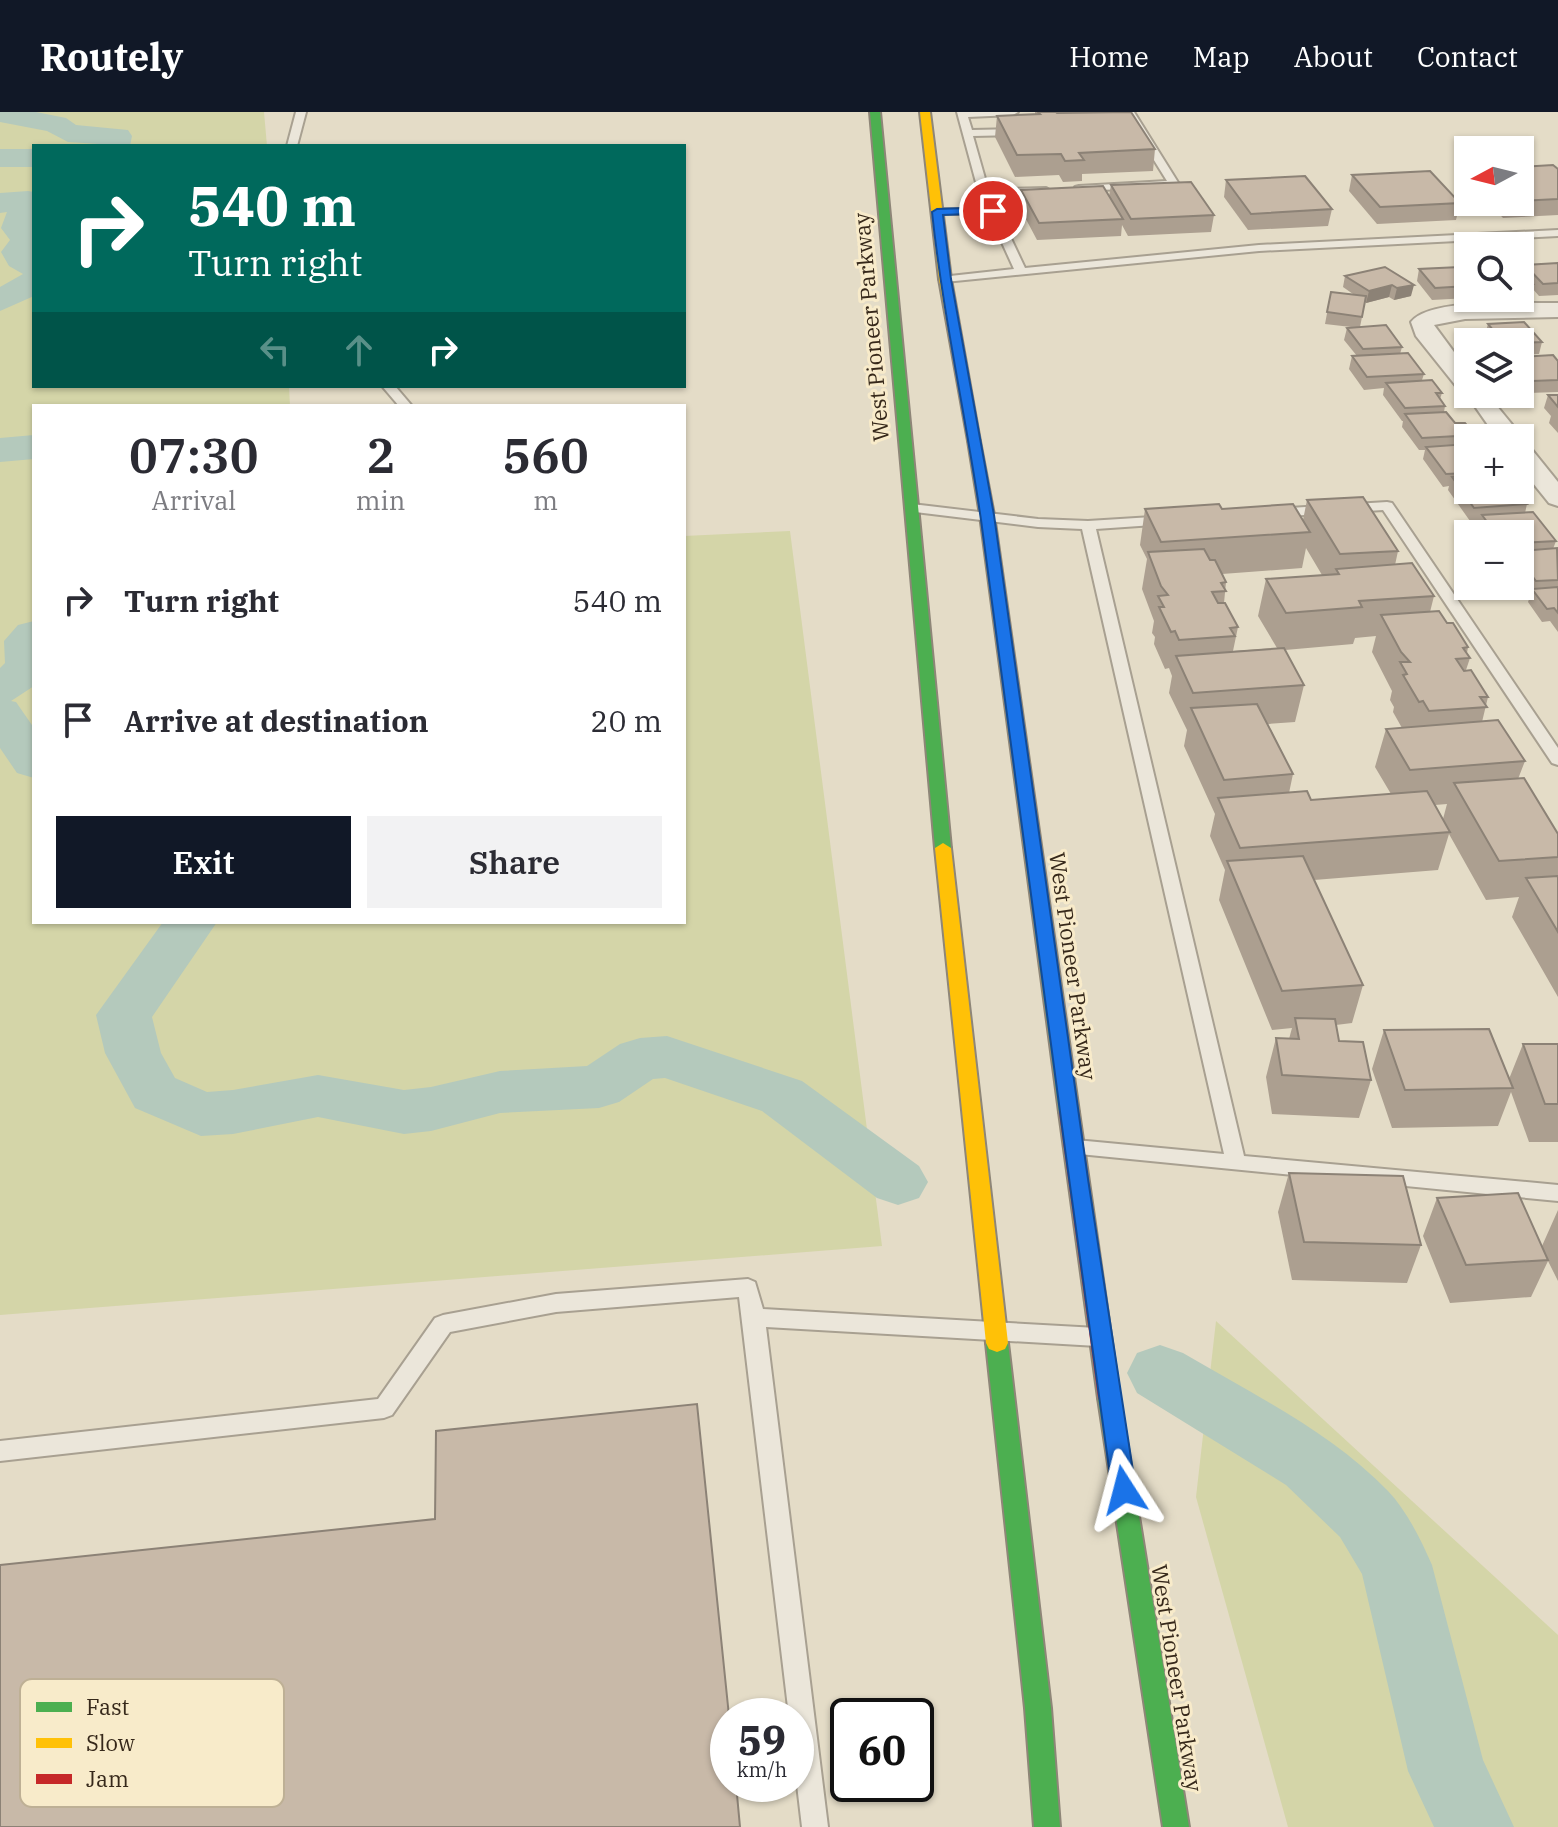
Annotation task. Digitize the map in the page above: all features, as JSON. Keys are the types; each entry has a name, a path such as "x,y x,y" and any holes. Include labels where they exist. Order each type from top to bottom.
{"main road":[{"name":"West Pioneer Parkway","path":"875,112 953,956 1038,1708 1047,1827"},
{"name":"West Pioneer Parkway","path":"925,112 945,279 987,515 1100,1337 1176,1827"}],"street":[{"path":"1454,368 1424,331 1422,322 1433,316 1558,310"},
{"path":"1486,408 1499,424"},
{"path":"1534,468 1558,498"}],"lane":[{"path":"293,144 301,112"},
{"path":"1013,112 962,113 981,184 997,192 1052,190"},
{"path":"1067,189 1174,184 1129,112"},
{"path":"1123,127 1137,126"},
{"path":"968,133 1035,131"},
{"path":"937,212 993,211 1022,273"},
{"path":"945,279 1259,248 1558,233"},
{"path":"390,388 404,404"},
{"path":"1261,514 1387,506 1558,760"},
{"path":"912,508 1038,523 1088,525 1182,519"},
{"path":"1088,525 1236,1163"},
{"path":"1073,1148 1558,1193"},
{"path":"0,1451 384,1408 443,1324 556,1303 748,1288 815,1827"},
{"path":"754,1317 1100,1337"}],"green space":[{"path":"0,112 264,112 267,144 32,144 32,388 289,388 290,404 32,404 32,924 686,924 686,536 790,531 882,1246 0,1315"},
{"path":"1216,1321 1558,1635 1558,1827 1288,1827 1196,1497"}],"building":[{"path":"1038,112 1131,112 1155,149 1079,153 1084,160 1065,161 1061,154 1017,155 997,116 1040,114"},
{"path":"1553,165 1558,169 1558,199 1534,200 1534,166"},
{"path":"1430,171 1454,197 1454,203 1380,207 1352,175"},
{"path":"1305,176 1332,209 1251,214 1226,180"},
{"path":"1191,182 1214,215 1131,219 1111,185"},
{"path":"1103,186 1123,219 1039,223 1021,190"},
{"path":"1558,263 1558,283 1543,284 1534,274 1534,264"},
{"path":"1385,267 1414,285 1397,288 1392,285 1369,291 1345,276"},
{"path":"1454,267 1454,287 1435,288 1419,269"},
{"path":"1331,292 1366,296 1362,317 1327,312"},
{"path":"1524,322 1529,328 1491,328 1488,324"},
{"path":"1386,325 1402,347 1363,349 1347,328"},
{"path":"1408,353 1424,374 1367,377 1352,356"},
{"path":"1553,355 1558,361 1558,380 1534,381 1534,356"},
{"path":"1432,380 1442,393 1436,393 1445,406 1405,408 1386,383"},
{"path":"1548,395 1558,395 1558,407"},
{"path":"1446,412 1455,423 1466,424 1454,424 1454,436 1422,438 1405,414"},
{"path":"1454,445 1454,474 1446,474 1426,447"},
{"path":"1363,497 1398,551 1340,554 1307,500"},
{"path":"1219,504 1222,509 1293,504 1310,532 1161,542 1145,509"},
{"path":"1471,504 1527,504 1474,508"},
{"path":"1533,512 1556,541 1534,542 1534,520 1486,520 1482,515"},
{"path":"1557,548 1558,580 1536,581 1534,550"},
{"path":"1204,549 1210,560 1215,560 1226,582 1221,583 1226,591 1212,592 1218,603 1225,603 1238,627 1230,628 1235,636 1179,640 1175,631 1171,632 1159,607 1164,607 1158,596 1168,595 1161,586 1148,552"},
{"path":"1412,563 1434,596 1359,601 1362,607 1286,613 1266,579 1339,574 1336,569"},
{"path":"1558,587 1558,613 1554,608 1547,609 1534,589"},
{"path":"1439,611 1447,623 1453,623 1468,647 1463,648 1470,658 1456,659 1464,671 1471,670 1488,697 1480,697 1487,707 1429,711 1423,701 1419,702 1403,675 1407,674 1400,662 1410,662 1401,652 1381,615"},
{"path":"1284,648 1304,685 1193,693 1176,656"},
{"path":"1257,704 1293,774 1224,780 1191,708"},
{"path":"1498,720 1525,761 1410,770 1386,729"},
{"path":"1524,778 1558,834 1558,857 1499,861 1454,783"},
{"path":"1307,791 1311,800 1427,791 1450,832 1240,848 1218,798"},
{"path":"1303,856 1363,985 1282,991 1227,861"},
{"path":"1558,876 1558,932 1526,878"},
{"path":"1295,1018 1335,1019 1339,1041 1363,1042 1371,1080 1282,1075 1276,1038 1299,1039"},
{"path":"1489,1029 1513,1088 1405,1090 1384,1030"},
{"path":"1523,1044 1558,1044 1558,1104 1545,1104"},
{"path":"1289,1173 1403,1176 1421,1245 1304,1242"},
{"path":"1518,1193 1548,1260 1466,1265 1437,1198"},
{"path":"697,1404 727,1698 710,1698 710,1802 738,1802 740,1827 0,1827 0,1565 435,1519 436,1431"}],"waterway":[{"path":"1,112 56,124 68,133 117,136 115,144"},
{"path":"0,158 32,158"},
{"path":"0,203 28,200 17,228 28,239 18,252 21,259 32,266"},
{"path":"0,301 32,283"},
{"path":"0,450 32,447"},
{"path":"0,690 20,675 28,664 26,641 32,636"},
{"path":"0,712 32,760"},
{"path":"190,924 124,1015 133,1053 155,1093 201,1114 233,1112 318,1096 404,1112 431,1109 500,1092 599,1087 640,1059 667,1057 782,1096 898,1182"},
{"path":"1160,1373 1310,1464 1365,1515 1396,1565 1447,1771 1475,1827"}],"traffic: fast":[{"path":"875,112 943,848"},
{"path":"974,441 987,515 1069,1112"},
{"path":"997,1343 1038,1708 1047,1827"},
{"path":"1109,1398 1176,1827"}],"traffic: slow":[{"path":"925,112 945,279 974,441"},
{"path":"943,848 997,1343"}],"traffic: jam":[{"path":"1069,1112 1109,1398"}],"route":[{"path":"993,211 937,212 945,279 987,515 1100,1337 1124,1490"}]}
